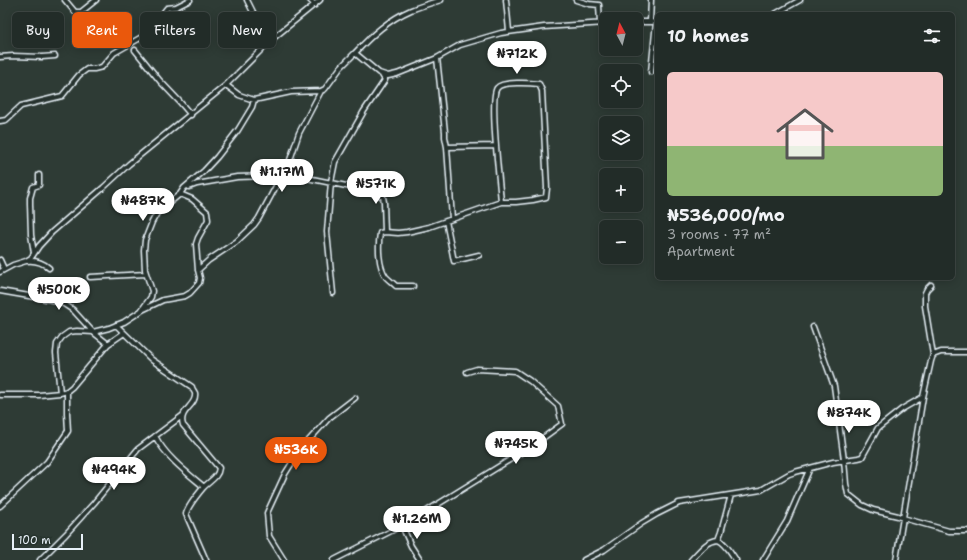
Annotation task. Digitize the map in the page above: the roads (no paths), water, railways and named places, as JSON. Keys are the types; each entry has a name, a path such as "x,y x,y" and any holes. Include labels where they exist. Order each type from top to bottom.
{"street":[{"path":"65,0 75,12 81,12 96,0"},
{"path":"0,121 6,120 21,106 62,96 79,74 87,69 102,67 114,53 147,34 167,8 176,7 190,0"},
{"path":"247,0 253,12"},
{"path":"310,0 315,5"},
{"path":"276,36 320,0"},
{"path":"198,270 209,260 236,242 254,225 259,218 288,166 299,133 321,91 325,89 341,67 371,36 390,21 427,2 441,0"},
{"path":"506,0 509,31"},
{"path":"576,0 599,5"},
{"path":"598,0 599,12"},
{"path":"650,22 651,0"},
{"path":"779,12 800,0"},
{"path":"643,22 655,22"},
{"path":"382,75 388,76 397,74 437,58 460,45 509,31 551,26 599,23"},
{"path":"651,72 655,32"},
{"path":"0,260 2,270 31,258 52,232 129,164 226,85 263,48"},
{"path":"135,50 160,81 191,115"},
{"path":"333,293 327,232 330,182 335,162 364,111 385,80 382,75 355,53"},
{"path":"0,57 55,56"},
{"path":"437,58 452,219"},
{"path":"413,286 396,286 386,276 381,265 379,242 380,233 407,232 429,227 501,202 534,200 546,197 547,188 542,90 539,84 509,83 503,84 496,88 494,114 501,202"},
{"path":"226,85 239,95 254,100 290,92 321,91"},
{"path":"141,311 152,297 152,291 146,274 144,250 148,231 157,213 204,171 238,130 252,107 254,100"},
{"path":"446,147 496,146"},
{"path":"184,188 197,184 236,177 274,176 283,173 330,182 356,188 382,197 384,202 384,232"},
{"path":"34,253 30,198 33,188 39,185 39,175"},
{"path":"60,393 56,353 57,344 62,337 69,332 93,332 124,322 141,311 163,300 185,296 190,293 199,283 200,278 196,244 208,220 207,212 192,199 180,194"},
{"path":"446,221 454,261 479,255"},
{"path":"26,261 35,260 49,268"},
{"path":"90,277 146,274"},
{"path":"896,560 923,397 933,355 925,306 925,293 931,285"},
{"path":"0,291 52,300 64,304 73,310 93,332 108,344"},
{"path":"40,560 89,508 138,449 183,415 194,400 195,393 192,387 152,360 116,325"},
{"path":"813,327 834,386 848,494 862,505 873,510 949,530 967,531"},
{"path":"0,395 39,395 67,391 108,344 124,333"},
{"path":"933,355 941,352 967,352"},
{"path":"337,559 402,526 532,446 562,424 558,406 515,371 477,370 467,372"},
{"path":"0,506 47,462 68,431 67,391"},
{"path":"584,560 604,550 652,517 679,504 761,490 789,474 844,460 858,458 862,456 878,428 902,409 923,397"},
{"path":"284,560 269,536 267,513 285,474 300,450 329,418 355,398"},
{"path":"183,415 183,425 219,468 217,476 204,487 188,508 186,514 206,560"},
{"path":"155,436 160,445 179,466 204,487"},
{"path":"763,560 787,521 810,468"},
{"path":"718,540 731,495"},
{"path":"402,526 411,546 420,560"},
{"path":"691,560 713,540 721,541 736,560"}]}
